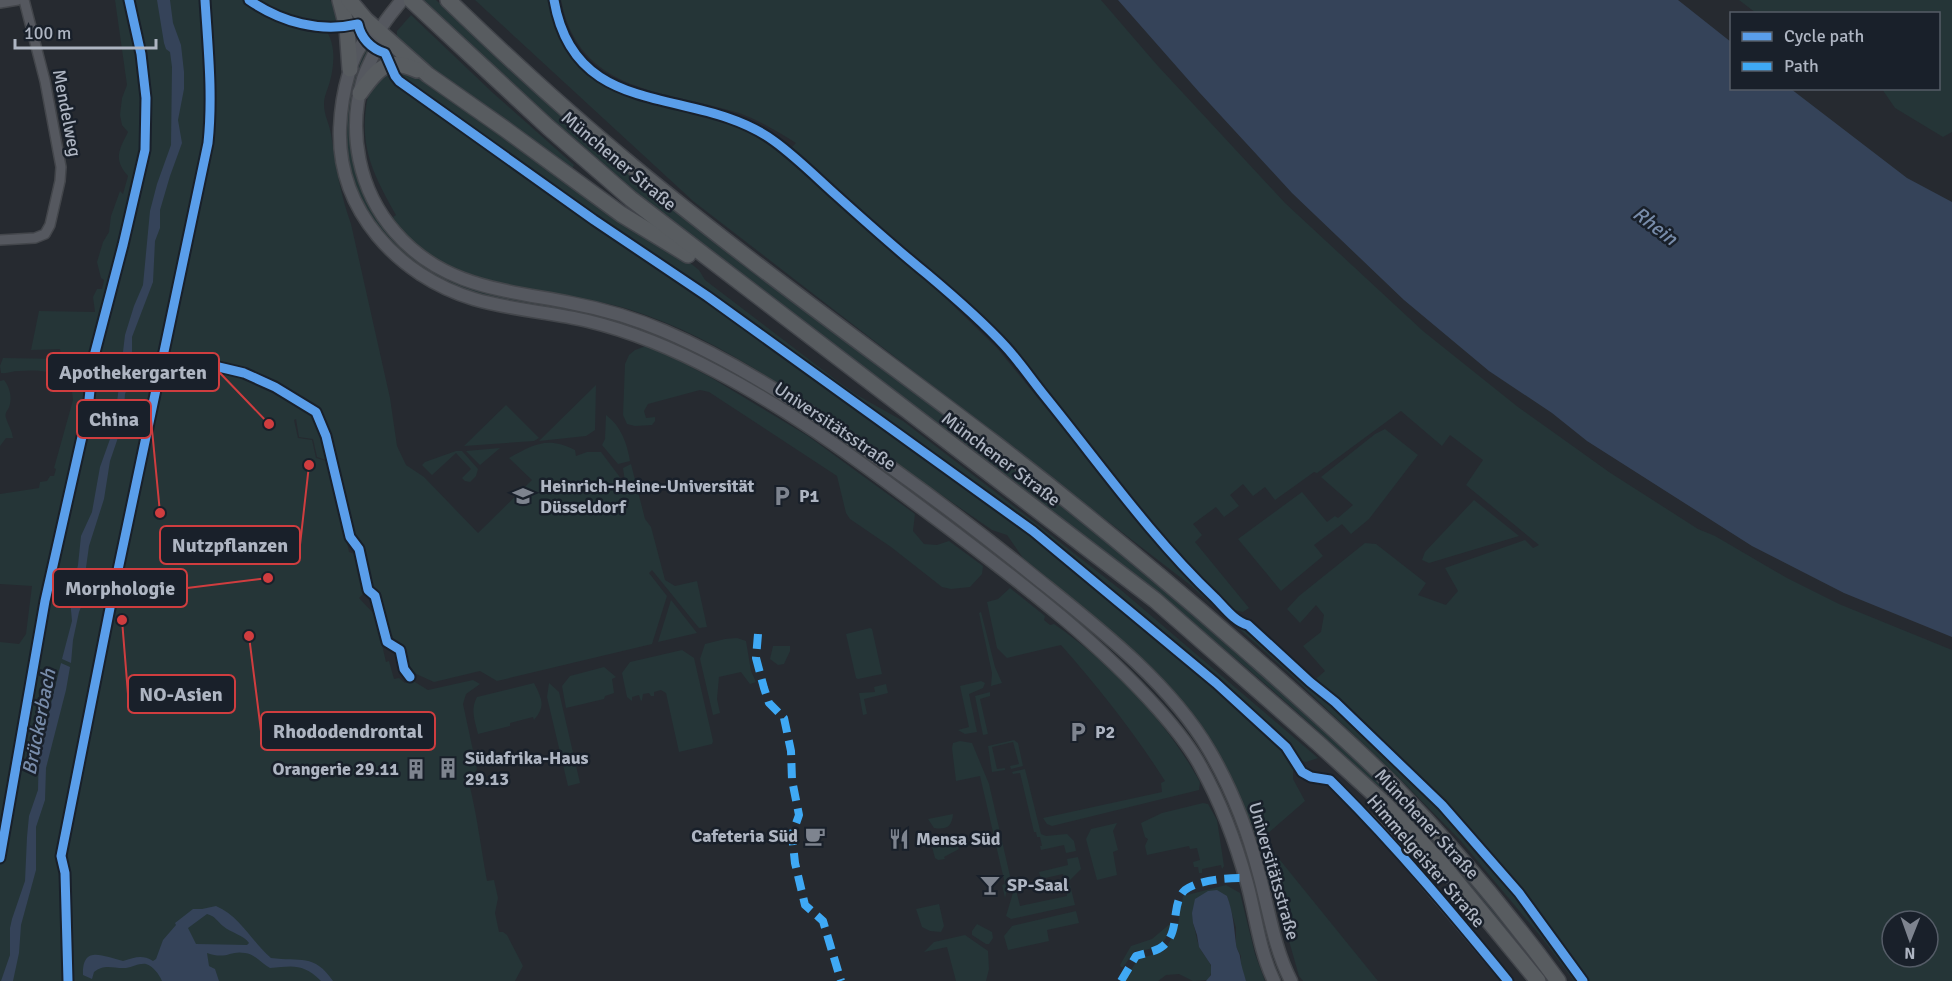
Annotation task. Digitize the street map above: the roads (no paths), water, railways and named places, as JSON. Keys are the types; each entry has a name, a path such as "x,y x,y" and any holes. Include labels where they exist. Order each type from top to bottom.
{"highway":[{"path":"340,0 347,27 350,69"},
{"path":"349,0 379,32 428,75 621,214 681,249 723,281 745,288"},
{"name":"Münchener Straße","path":"411,0 548,128 631,199 1155,600 1385,804 1442,864 1538,981"},
{"name":"Münchener Straße","path":"448,0 629,164 703,224 997,445 1161,576 1272,673 1393,786 1461,858 1521,930 1558,981"},
{"path":"360,93 375,73 390,65 407,66 428,75"}],"street":[{"path":"0,3 18,0"},
{"name":"Mendelweg","path":"0,240 39,237 47,232 60,181 61,167 54,126 24,0"},
{"name":"Universitätsstraße","path":"402,0 379,32 379,43 366,70 360,93 356,122 359,162 367,187 383,217 405,243 443,271 475,284 598,309 651,326 695,345 756,378 822,420 949,508 1091,622 1150,676 1206,745 1231,792 1251,847 1279,952 1291,981"},
{"name":"Universitätsstraße","path":"379,32 365,39 350,69 341,111 340,143 349,186 357,206 393,255 434,283 452,292 488,303 586,321 635,334 716,371 816,433 985,556 1061,616 1125,674 1168,721 1201,767 1237,852 1248,887 1262,949 1274,981"},
{"name":"Himmelgeister Straße","path":"1311,777 1330,780 1381,831 1508,981"}],"water":[{"path":"157,0 170,0 173,23 181,45 184,89 178,120 182,143 160,210 160,228 155,241 153,282 132,337 132,376 125,394 123,423 110,461 104,499 89,546 85,575 86,594 79,612 71,663 62,659 72,621 70,599 78,565 81,536 92,512 100,467 114,428 125,335 143,285 150,211 171,145 172,67 170,52 164,43"},
{"name":"Rhein","path":"1118,0 1678,0 1730,41 1730,90 1792,90 1907,178 1952,202 1952,637 1844,593 1752,546 1587,441 1552,413 1489,371 1404,300 1292,193"},
{"path":"61,663 70,667 46,768 45,800 36,827 36,870 21,925 19,953 13,981 1,981 10,955 12,919 25,881 29,816 38,790 39,752"},
{"path":"1217,890 1227,896 1229,902 1236,946 1246,981 1206,981 1211,975 1211,965 1199,947 1192,913 1195,899 1208,891"},
{"path":"216,906 225,911 271,958 313,962 333,981 321,981 303,968 270,968 252,955 240,952 219,956 207,953 209,966 215,969 219,981 162,981 153,968 143,964 126,968 98,969 94,972 92,979 83,975 86,959 90,956 102,955 123,961 141,957 153,961 156,959 163,940 176,925 175,923 193,909","holes":["207,914 214,917 249,943 247,945 196,944 188,928"]}],"place":[{"name":"Apothekergarten","path":"269,424"},
{"name":"Nutzpflanzen","path":"309,465"},
{"name":"Heinrich-Heine-Universität Düsseldorf","path":"523,496"},
{"name":"P1","path":"782,496"},
{"name":"China","path":"160,513"},
{"name":"Morphologie","path":"268,578"},
{"name":"NO-Asien","path":"122,620"},
{"name":"Rhododendrontal","path":"249,636"},
{"name":"P2","path":"1078,732"},
{"name":"Südafrika-Haus 29.13","path":"448,768"},
{"name":"Orangerie 29.11","path":"416,769"},
{"name":"Cafeteria Süd","path":"815,836"},
{"name":"Mensa Süd","path":"899,839"},
{"name":"SP-Saal","path":"990,885"}],"water label":[{"name":"Brückerbach","path":"39,722"}]}
